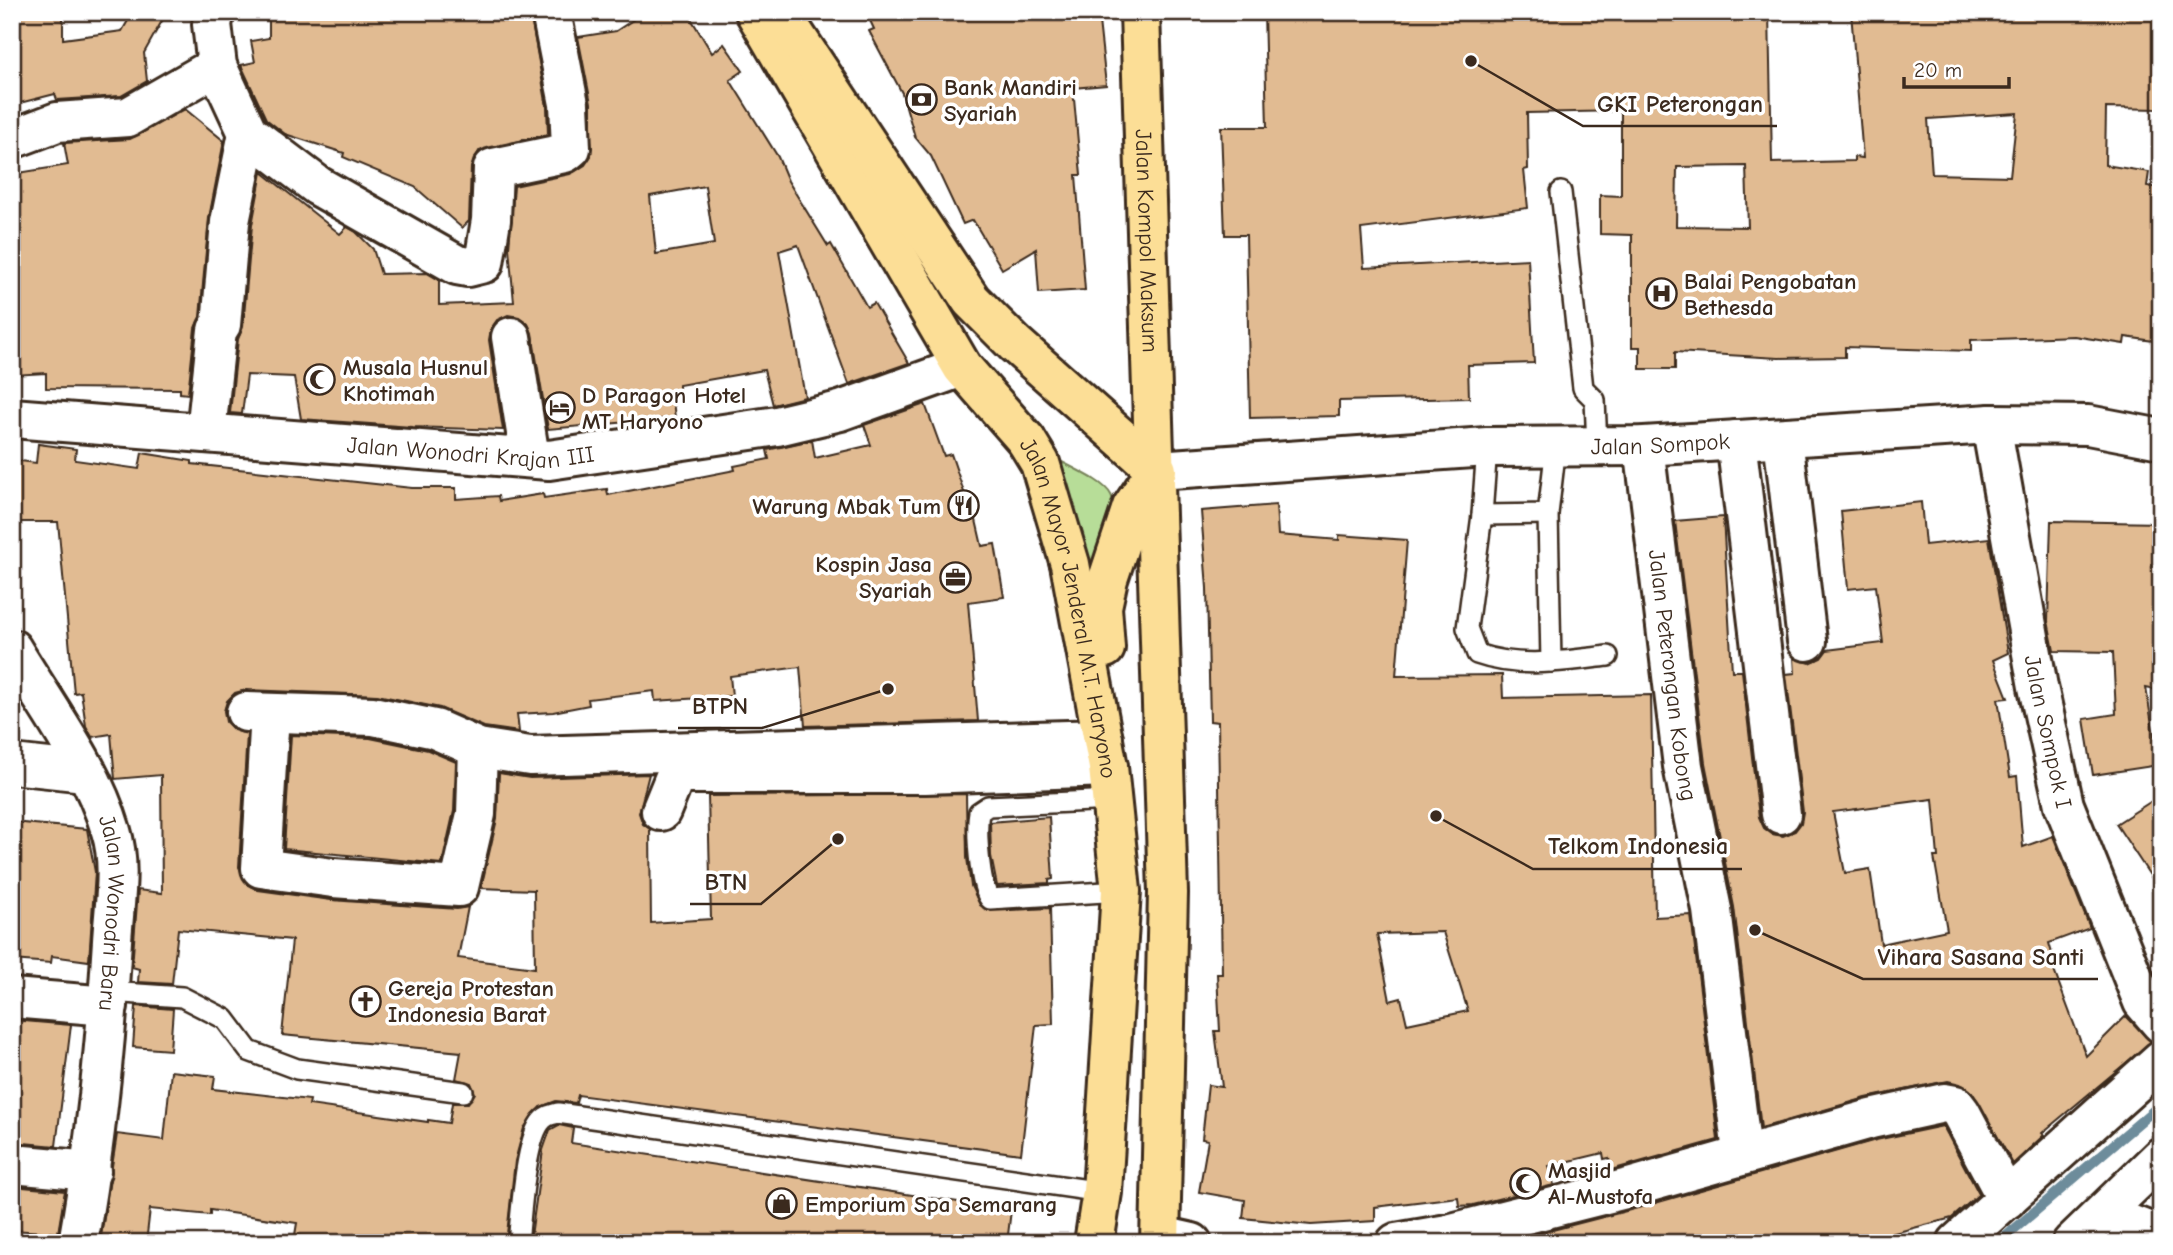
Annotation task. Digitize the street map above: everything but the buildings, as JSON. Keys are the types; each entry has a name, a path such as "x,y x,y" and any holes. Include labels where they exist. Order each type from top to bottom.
{"main road":[{"name":"Jalan Mayor Jenderal M.T. Haryono","path":"755,12 962,367 1026,440 1040,463 1070,564 1108,769 1121,891 1102,1192 1094,1243"},
{"path":"780,12 971,300 1015,344 1068,388 1157,470 1156,533 1168,893 1171,1240"},
{"name":"Jalan Kompol Maksum","path":"1140,12 1150,360 1157,470"},
{"path":"1068,388 1098,397 1124,396 1137,384 1150,360"},
{"path":"1094,684 1105,650 1102,607 1108,579 1132,507 1157,470"}],"street":[{"path":"215,12 212,24 217,66 248,133 328,192 457,265 479,266 484,262 491,220 494,168 565,153 571,148 569,104 551,12"},
{"path":"12,139 57,122 128,117 217,66"},
{"path":"206,432 216,330 222,324 230,222 248,133"},
{"path":"511,337 530,458"},
{"name":"Jalan Wonodri Krajan III","path":"12,418 530,458 579,457 777,426 840,411 962,367"},
{"name":"Jalan Sompok","path":"1157,470 1487,447 1644,446 1991,424 2088,425 2161,439"},
{"name":"Jalan Sompok I","path":"1991,424 2038,687 2064,805 2143,1002 2161,1023"},
{"path":"1783,438 1807,641"},
{"path":"1736,440 1782,814"},
{"name":"Jalan Peterongan Kobong","path":"1644,446 1683,766 1712,910 1742,1153"},
{"name":"Jalan Wonodri Baru","path":"12,649 85,772 111,828 117,854 109,999 91,1171 78,1243"},
{"path":"478,748 476,814 459,887 333,878 261,868 258,712 373,716 435,729 478,748 530,756 1108,769"},
{"path":"12,764 85,772"},
{"path":"661,811 674,779 682,774 925,774 1108,769"},
{"path":"12,998 109,999"},
{"path":"1957,1243 2161,1060"},
{"path":"1396,1243 1449,1238 1629,1188 1742,1153 1871,1119 1950,1103 1961,1113 2007,1199"},
{"path":"2072,1243 2161,1157"},
{"path":"12,1164 91,1171"},
{"path":"2103,1214 2161,1236"}],"lane":[{"path":"1561,192 1583,388 1595,400 1597,446"},
{"path":"1551,663 1548,514 1556,446"},
{"path":"1487,447 1482,515 1467,628 1477,654 1498,661 1551,663 1608,656"},
{"path":"1482,515 1548,514"},
{"path":"1108,769 988,806 979,812 977,823 984,887 990,899 1121,891"},
{"path":"109,999 182,997 225,1019 249,1051 297,1069 463,1091"},
{"path":"518,1243 527,1168 538,1125 547,1116 558,1113 1102,1192"}],"green space":[{"path":"1058,460 1097,481 1107,489 1112,498 1114,509 1098,564 1089,567"}],"waterway":[{"path":"1998,1243 2161,1104"}],"place":[{"name":"GKI Peterongan","path":"1471,61"},
{"name":"Bank Mandiri Syariah","path":"921,100"},
{"name":"Balai Pengobatan Bethesda","path":"1661,294"},
{"name":"Musala Husnul Khotimah","path":"320,380"},
{"name":"D Paragon Hotel MT Haryono","path":"559,408"},
{"name":"Warung Mbak Tum","path":"964,506"},
{"name":"Kospin Jasa Syariah","path":"955,577"},
{"name":"BTPN","path":"888,689"},
{"name":"Telkom Indonesia","path":"1436,816"},
{"name":"BTN","path":"838,839"},
{"name":"Vihara Sasana Santi","path":"1755,930"},
{"name":"Gereja Protestan Indonesia Barat","path":"365,1001"},
{"name":"Masjid Al-Mustofa","path":"1525,1183"},
{"name":"Emporium Spa Semarang","path":"782,1204"}]}
